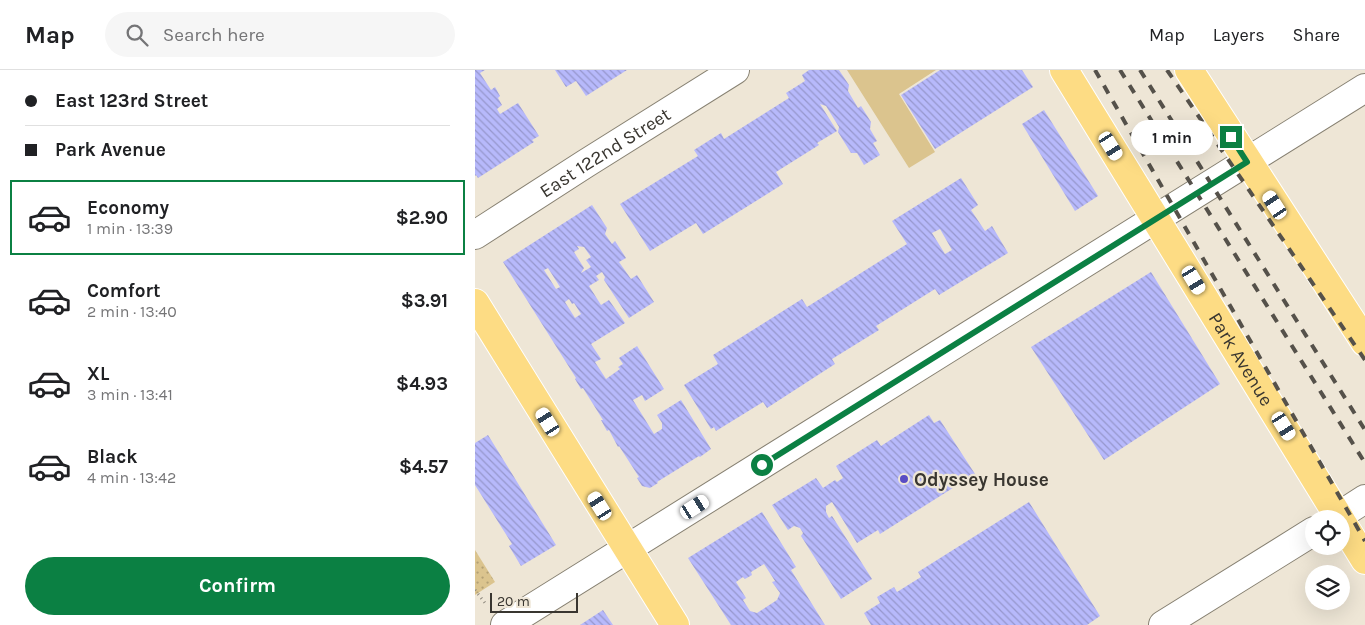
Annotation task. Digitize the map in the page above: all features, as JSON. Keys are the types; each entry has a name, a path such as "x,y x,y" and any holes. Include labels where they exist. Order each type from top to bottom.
{"main road":[{"name":"Park Avenue","path":"1064,70 1333,510"},
{"path":"1189,70 1365,342"},
{"path":"475,303 675,625"},
{"name":"Park Avenue","path":"1350,537 1365,560"}],"street":[{"name":"East 122nd Street","path":"475,235 735,70"},
{"path":"505,625 1365,88"},
{"path":"1350,510 1365,499"},
{"path":"1163,625 1305,537"}],"path":[{"path":"475,590 485,602"}],"shaded area":[{"path":"847,70 936,70 899,94 935,152 909,168"},
{"path":"475,550 495,582 475,595"}],"building":[{"path":"475,70 485,70 480,73 491,90 495,87 502,105 497,109 500,114 518,103 539,136 532,140 534,142 478,178 475,176"},
{"path":"555,70 627,70 586,96 576,81 566,87"},
{"path":"809,70 839,70 849,85 848,91 858,108 861,106 871,122 870,129 877,141 873,143 880,155 864,165 857,153 851,153 838,132 839,127 826,106 820,104 837,131 817,143 819,145 776,172 783,184 703,234 696,223 650,251 620,204 698,156 694,150 721,133 724,139 789,98 786,93 805,81 802,75"},
{"path":"940,70 1022,70 1033,87 935,149 901,95"},
{"path":"1044,110 1098,196 1075,211 1022,124"},
{"path":"961,178 978,205 971,210 985,231 992,226 1008,253 939,295 935,289 876,326 879,330 832,359 835,364 767,408 763,402 716,431 714,427 711,429 684,385 718,364 713,355 802,299 807,307 907,244 892,221","holes":["940,229 952,250 945,254 932,233"]},
{"path":"592,205 607,228 605,234 612,244 615,241 626,258 619,262 631,279 637,275 654,302 629,318 604,280 605,277 602,272 596,276 599,280 589,286 601,305 609,300 625,323 591,344 601,359 595,362 606,379 620,369 618,367 623,364 619,358 637,346 664,389 645,401 642,395 633,400 654,434 662,429 662,423 657,415 681,400 711,449 650,488 642,486 637,478 639,477 618,447 609,430 607,431 601,420 603,420 583,388 581,389 503,262","holes":["577,246 584,247 591,257 586,260 591,267 581,273 584,268 574,252 579,249","548,268 560,287 556,289 544,270","569,299 581,314 575,318 565,302"]},
{"path":"1151,272 1220,384 1104,460 1031,347"},
{"name":"Odyssey House","path":"929,415 934,423 940,420 975,474 880,534 878,530 857,543 832,502 826,506 829,518 832,516 872,579 841,599 801,536 803,533 800,528 794,526 788,530 772,505 816,478 823,488 835,480 837,482 843,478 836,466 877,440 881,446"},
{"path":"488,435 556,545 521,566 509,546 512,544 475,485 475,443"},
{"path":"1029,502 1100,616 1087,625 871,625 864,613 880,603 877,597 894,587 897,592 921,577 918,572"},
{"path":"762,512 796,567 791,570 825,625 731,625 688,558","holes":["764,564 775,581 772,582 780,593 777,600 757,613 750,611 743,600 746,598 736,582 743,577 745,579 752,575 751,572"]},
{"path":"603,610 613,625 580,625"}],"railway":[{"path":"1095,70 1365,541"},
{"path":"1120,70 1365,463"},
{"path":"1140,70 1365,430"},
{"path":"1167,70 1365,360"}],"place":[{"name":"Odyssey House","path":"904,479"}],"route":[{"path":"762,465 1247,162 1231,137"}]}
